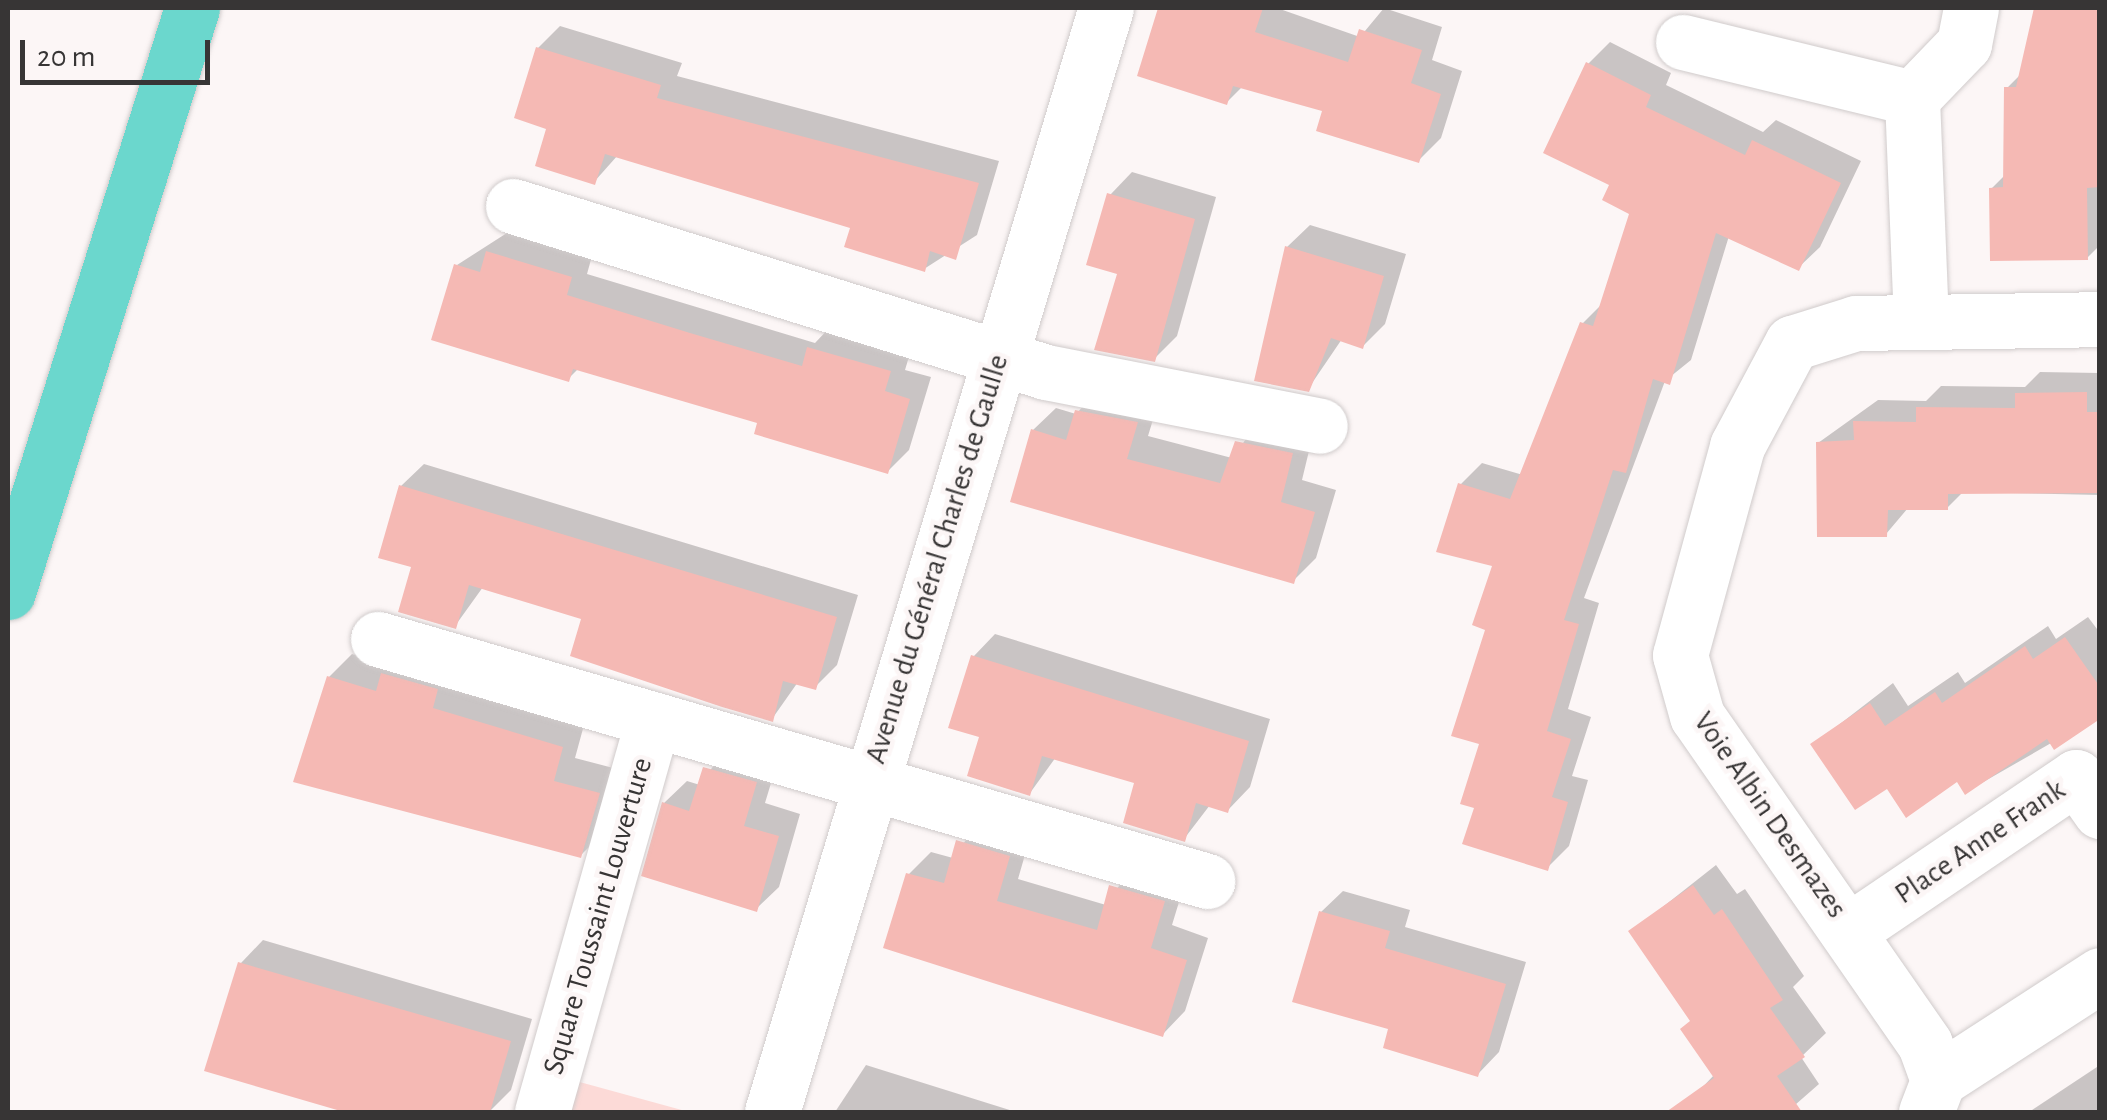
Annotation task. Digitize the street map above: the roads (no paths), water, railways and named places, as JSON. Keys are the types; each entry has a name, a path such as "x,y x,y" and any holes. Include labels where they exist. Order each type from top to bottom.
{"main road":[{"path":"8,592 33,500 192,8"},
{"path":"8,566 33,500"}],"street":[{"name":"Avenue du Général Charles de Gaulle","path":"772,1112 866,782 1106,8"},
{"path":"1921,322 1912,98 1964,44 1971,8"},
{"path":"1683,42 1912,98"},
{"path":"513,206 1001,356 1320,426"},
{"name":"Voie Albin Desmazes","path":"1932,1096 1925,1044 1850,930 1696,716 1680,656 1737,446 1792,343 1856,322 2100,319"},
{"path":"378,639 1207,881"},
{"name":"Square Toussaint Louverture","path":"542,1112 653,720"},
{"name":"Place Anne Frank","path":"1850,930 2076,777 2100,811"},
{"path":"1932,1096 2100,976"}]}
